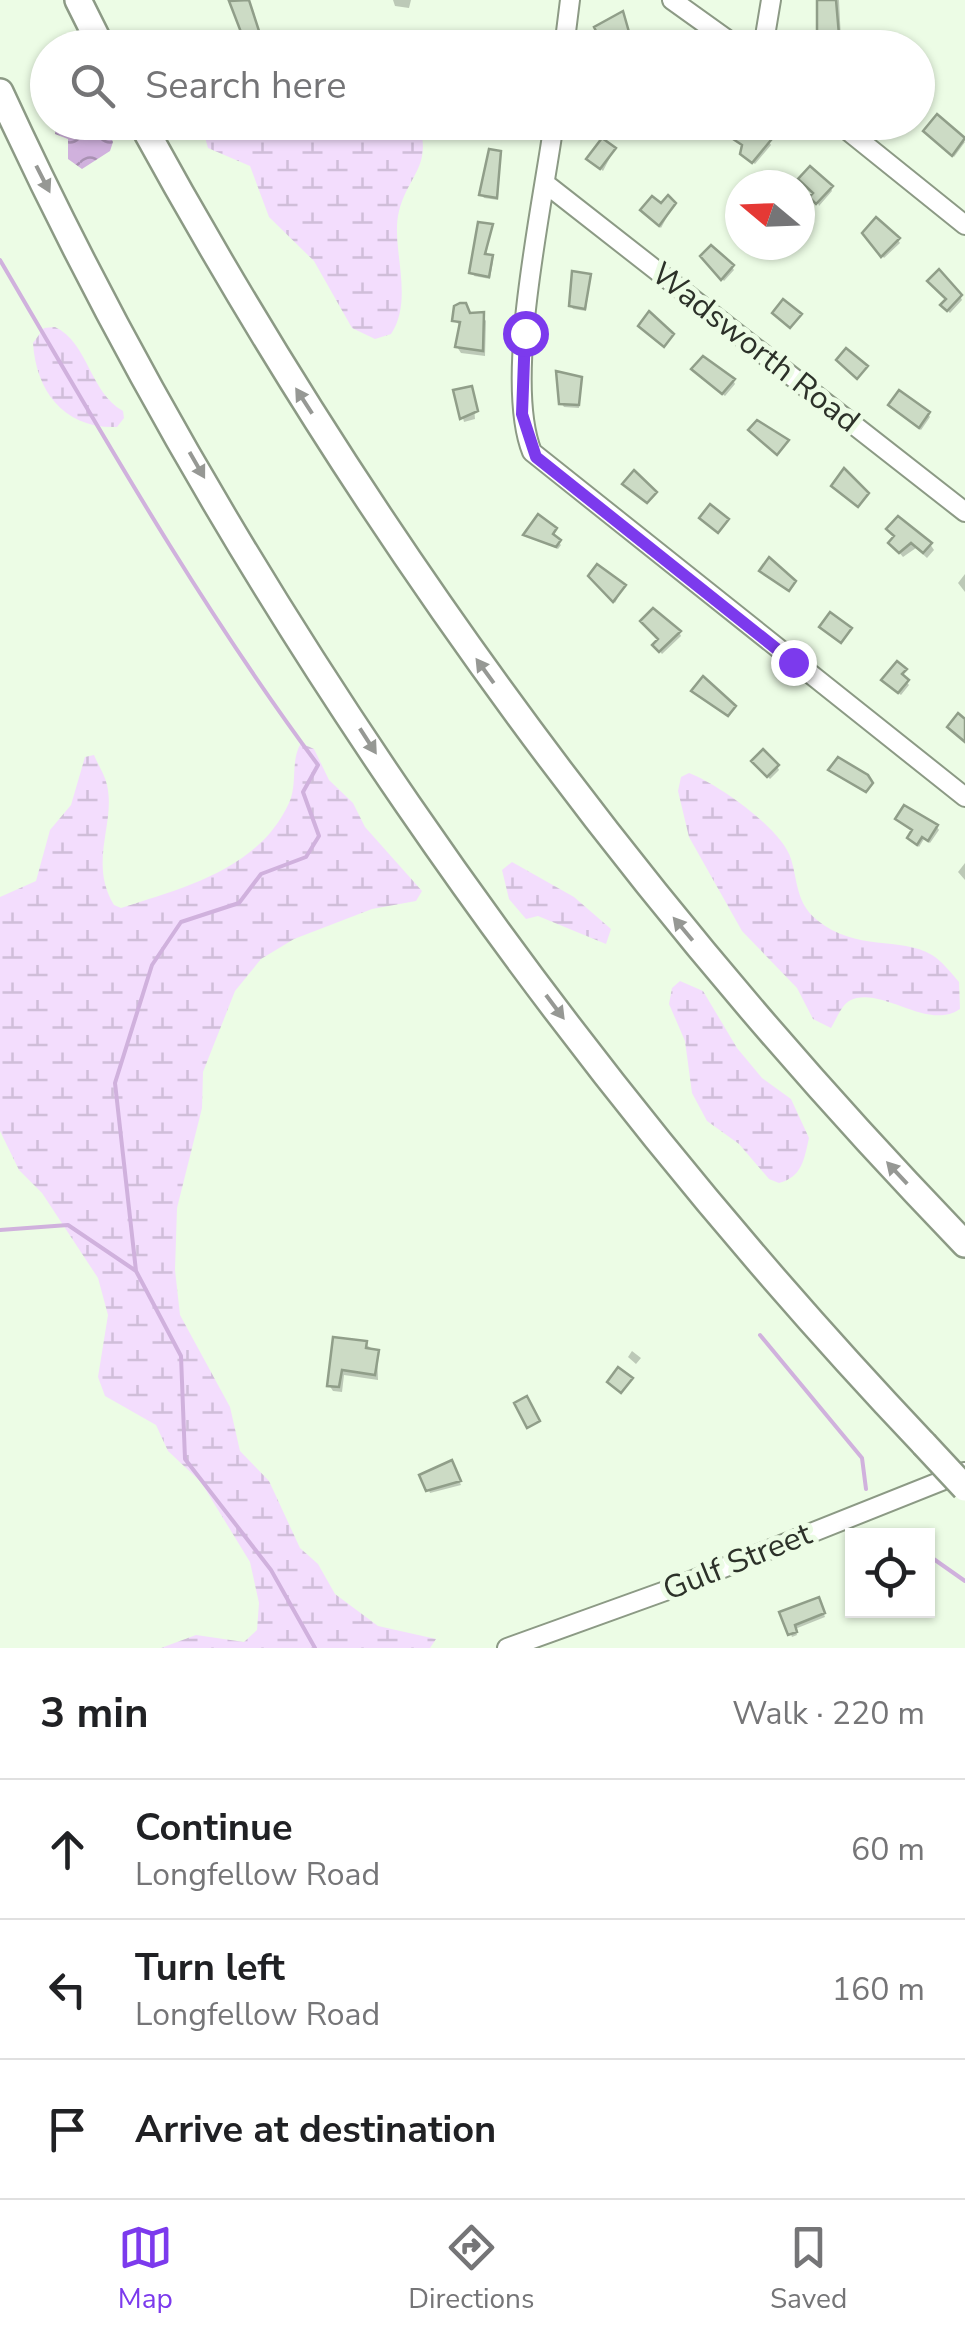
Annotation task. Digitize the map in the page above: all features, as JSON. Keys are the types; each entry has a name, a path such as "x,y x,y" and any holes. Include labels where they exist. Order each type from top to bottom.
{"highway":[{"path":"78,0 93,30"},
{"path":"0,92 98,285 234,530 454,868 675,1161 821,1332 965,1488"},
{"path":"151,140 299,393 399,547 520,718 710,962 862,1135 965,1244"}],"street":[{"path":"566,30 570,0"},
{"path":"672,0 714,30"},
{"path":"767,30 771,0"},
{"path":"552,140 526,319 522,394 532,452 965,796"},
{"path":"860,140 965,224"},
{"name":"Wadsworth Road","path":"546,184 965,512"},
{"name":"Gulf Street","path":"508,1648 538,1642 965,1472"}],"green space":[{"path":"206,140 422,140 418,170 399,211 401,305 391,334 375,339 352,328 314,261 269,217 250,166 208,148"},
{"path":"55,327 75,344 103,392 123,411 124,418 117,427 98,426 68,414 47,391 33,343 44,328"},
{"path":"301,743 314,749 329,780 353,803 365,827 422,891 416,901 372,909 294,939 261,959 235,991 203,1072 202,1108 177,1208 175,1270 180,1315 230,1407 240,1451 269,1481 300,1548 318,1564 335,1594 378,1626 436,1639 430,1648 161,1648 196,1635 244,1642 257,1630 259,1603 250,1562 201,1482 168,1451 156,1425 105,1396 98,1377 108,1315 98,1278 42,1193 19,1170 0,1131 0,897 36,881 50,830 71,805 85,757 94,755 107,785 103,874 114,905 121,908 217,873 259,844 276,826 289,803"},
{"path":"689,773 732,797 775,834 791,859 801,899 817,920 847,936 906,946 932,955 959,982 960,1009 947,1015 933,1015 861,997 846,1003 831,1028 813,1019 797,988 742,931 689,837 678,791 681,777"},
{"path":"512,862 574,897 611,929 606,944 538,916 526,919 509,899 502,870"},
{"path":"680,981 703,991 737,1048 762,1078 791,1099 809,1138 801,1166 793,1177 779,1183 769,1179 739,1144 707,1121 692,1093 685,1041 669,1004 672,988"}],"water":[{"path":"68,140 113,142 110,151 82,169 68,159"}],"building":[{"path":"249,0 259,30 240,30 229,1"},
{"path":"817,0 836,0 839,30 817,30"},
{"path":"623,11 628,30 596,30 594,27"},
{"path":"937,114 965,138 952,156 933,140"},
{"path":"600,140 616,148 600,169 586,159"},
{"path":"734,140 771,140 752,163 740,154 742,145"},
{"path":"489,149 501,151 497,198 479,195"},
{"path":"815,170 833,186 815,203"},
{"path":"668,195 676,203 659,226 640,210 652,196 661,203"},
{"path":"876,217 900,238 881,257 862,233"},
{"path":"478,222 493,224 485,254 493,255 489,277 469,273"},
{"path":"711,245 734,265 721,280 700,256"},
{"path":"939,269 962,295 947,311 940,305 946,299 927,281"},
{"path":"572,271 591,274 585,309 569,306"},
{"path":"783,299 802,314 790,328 772,313"},
{"path":"466,303 470,313 484,312 483,351 455,347 460,322 452,321 454,306"},
{"path":"649,311 674,334 664,347 638,326"},
{"path":"846,348 868,366 857,379 836,360"},
{"path":"703,356 735,379 722,394 691,369"},
{"path":"556,371 582,377 579,405 559,404"},
{"path":"472,386 478,411 460,419 453,390"},
{"path":"899,390 930,412 919,428 888,405"},
{"path":"757,420 789,440 777,455 748,430"},
{"path":"844,468 869,493 858,507 831,486"},
{"path":"634,470 657,492 647,503 622,484"},
{"path":"710,504 729,519 718,533 699,518"},
{"path":"538,514 557,528 553,534 561,540 556,547 523,535"},
{"path":"898,516 932,543 923,553 911,543 899,553 888,543 894,536 886,529"},
{"path":"769,557 796,581 789,591 759,571"},
{"path":"597,564 626,585 613,602 588,576"},
{"path":"653,608 681,631 659,652 652,645 658,639 640,621"},
{"path":"830,612 852,628 841,643 819,627"},
{"path":"897,661 907,669 902,674 909,680 898,693 881,680"},
{"path":"703,676 736,706 728,716 691,691"},
{"path":"958,713 965,719 965,742 947,727"},
{"path":"763,749 779,765 767,777 751,761"},
{"path":"838,757 868,775 873,783 866,792 828,770"},
{"path":"904,805 938,825 928,841 922,837 917,845 907,838 912,830 895,819"},
{"path":"333,1337 367,1341 366,1348 379,1350 375,1375 342,1370 339,1387 327,1386"},
{"path":"618,1367 633,1378 621,1393 607,1382"},
{"path":"527,1396 540,1421 527,1428 514,1403"},
{"path":"452,1460 461,1481 426,1491 419,1475"},
{"path":"819,1597 825,1613 795,1625 797,1632 788,1635 779,1612"}],"waterway":[{"path":"0,260 192,580 318,765 303,792 319,836 306,857 261,874 239,903 181,922 152,965 115,1083 136,1271"},
{"path":"0,1230 68,1225 136,1271 181,1356 185,1459 271,1570 315,1648"},
{"path":"760,1335 862,1458 866,1489"},
{"path":"935,1560 965,1581"}],"route":[{"path":"525,333 522,414 536,457 793,662"}]}
